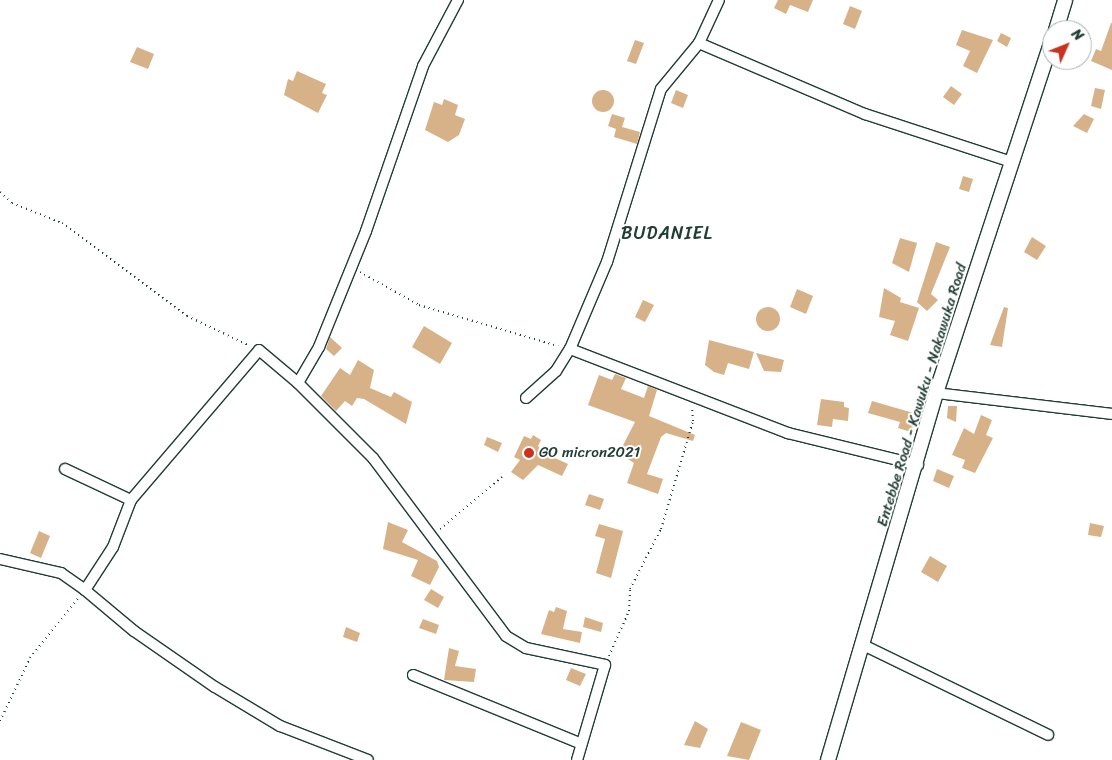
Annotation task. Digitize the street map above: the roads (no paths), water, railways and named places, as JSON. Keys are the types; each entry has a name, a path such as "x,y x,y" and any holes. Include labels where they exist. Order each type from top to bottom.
{"main road":[{"path":"1059,20 1066,0"},
{"name":"Entebbe Road - Kawuku - Nakawuka Road","path":"828,760 861,644 918,465 936,393 1042,70"}],"street":[{"path":"298,382 319,347 352,265 409,99 458,0"},
{"path":"526,398 556,371 570,349 607,262 661,89 699,43 720,0"},
{"path":"699,43 865,114 1012,162"},
{"path":"570,349 788,434 918,465"},
{"path":"86,590 113,546 131,500 259,350 298,382 373,458 431,537 514,643 605,665 576,760"},
{"path":"936,393 1112,414"},
{"path":"65,468 131,500"},
{"path":"0,559 60,573 86,590 134,631 215,687 280,726 368,760"},
{"path":"861,644 1048,735"},
{"path":"413,675 580,743"}],"place":[{"name":"GO micron2021","path":"529,453"}],"district":[{"name":"BUDANIEL","path":"667,233"}]}
